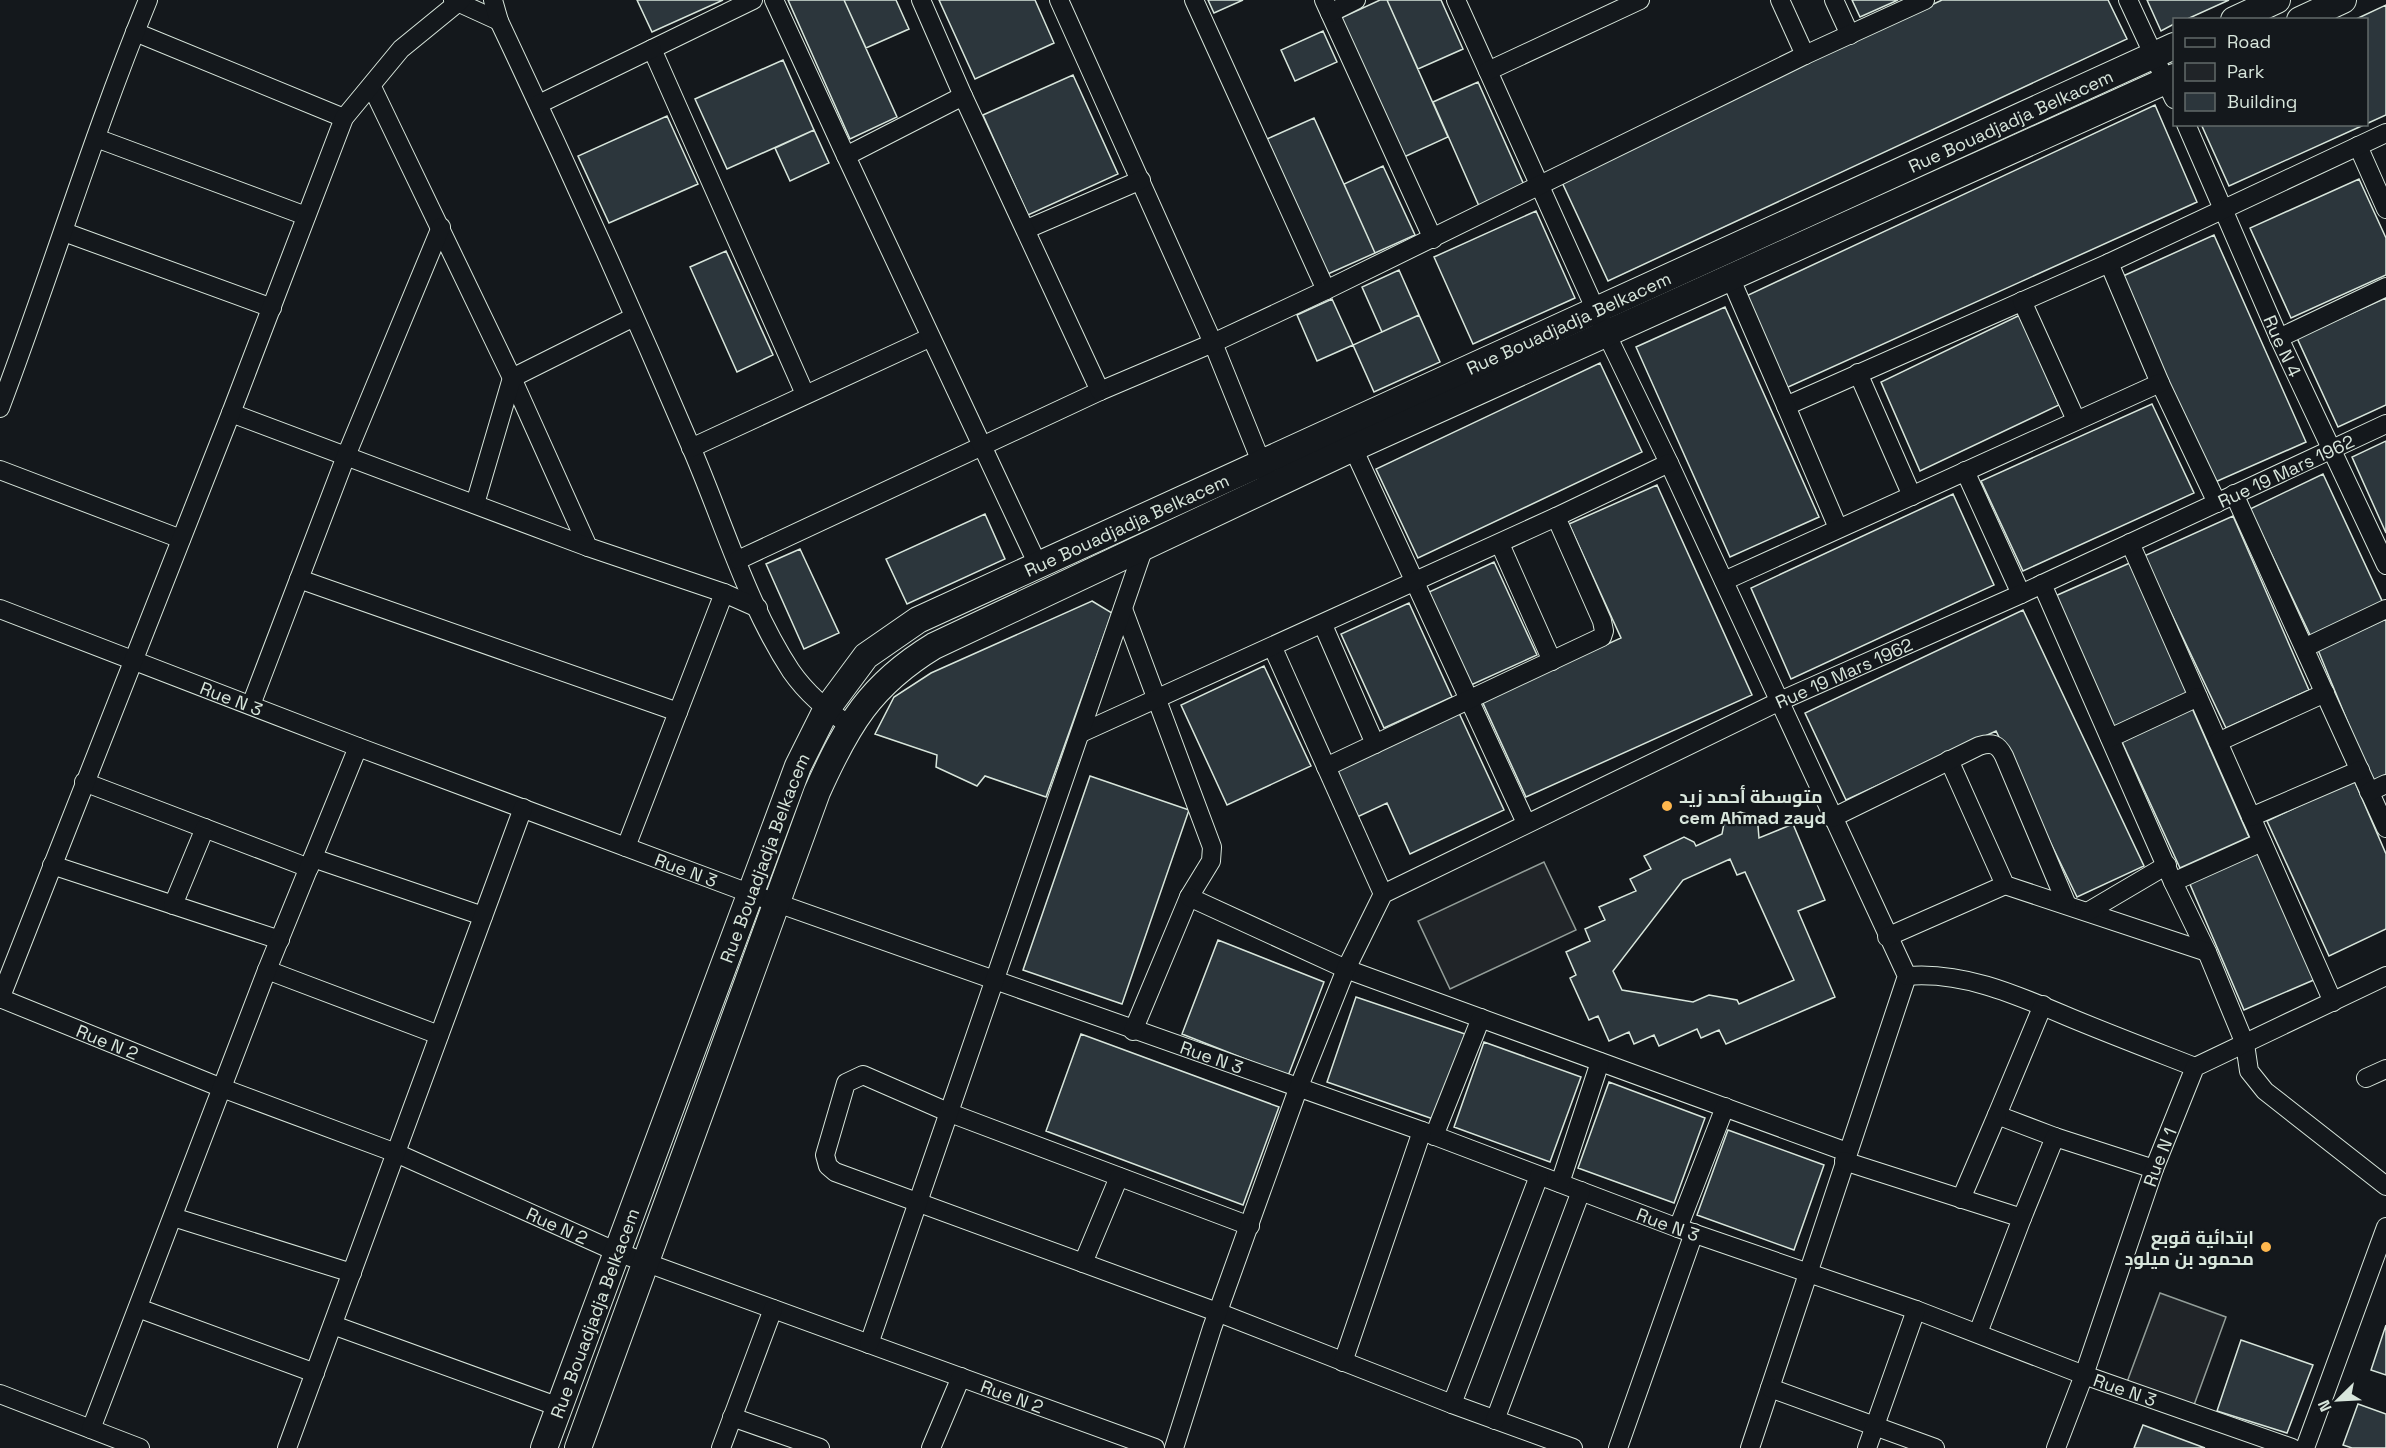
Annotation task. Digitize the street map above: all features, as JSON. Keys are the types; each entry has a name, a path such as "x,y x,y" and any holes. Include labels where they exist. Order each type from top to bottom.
{"street":[{"path":"0,408 96,138 148,0"},
{"path":"493,0 499,21 539,104 692,448 758,608 791,671 826,710 850,726"},
{"path":"539,104 753,0"},
{"path":"774,0 929,338 1038,565"},
{"path":"921,0 1100,391"},
{"path":"1059,0 1213,343 1272,487"},
{"path":"1194,0 1326,290"},
{"path":"1356,0 1327,6 1433,239"},
{"path":"1456,0 1607,335 1669,463 1907,976 1750,1448"},
{"path":"1488,71 1640,0"},
{"path":"1780,0 1805,55"},
{"path":"1834,0 1850,35"},
{"path":"738,560 1100,391 1213,343 1326,290 1805,55 1925,0"},
{"path":"2128,0 2164,50 2172,86"},
{"path":"2238,18 2277,0"},
{"path":"2304,18 2343,0"},
{"path":"0,998 231,413 344,118 372,87 401,49 457,1 499,21"},
{"path":"135,32 344,118"},
{"path":"652,49 805,394"},
{"name":"Rue Bouadjadja Belkacem","path":"544,1448 798,766 826,710 866,656 889,637 918,620 2164,50"},
{"name":"Rue Bouadjadja Belkacem","path":"578,1448 817,792 850,726 884,681 934,646 1353,448 1607,335 1730,277 2172,86"},
{"path":"372,87 512,378 588,547"},
{"path":"846,156 963,96"},
{"name":"Rue N 4","path":"2187,126 2279,338 2386,564"},
{"path":"1786,405 2109,262 2386,133"},
{"path":"96,138 306,216"},
{"path":"2358,146 2386,208"},
{"path":"1027,229 1141,180"},
{"path":"250,705 346,456 441,227"},
{"path":"64,232 272,308"},
{"path":"2109,262 2160,383 2217,503"},
{"path":"1730,277 1838,528"},
{"path":"2279,338 2386,287"},
{"path":"2022,301 2076,420"},
{"path":"475,504 512,378 634,317"},
{"path":"692,448 929,338"},
{"path":"1858,373 1912,496"},
{"path":"1724,581 2160,383"},
{"path":"231,413 588,547 724,593 758,608"},
{"name":"Rue 19 Mars 1962","path":"1383,894 1780,701 2021,594 2386,423"},
{"path":"1353,448 1467,700 1526,823"},
{"path":"1081,734 1414,584 1669,463"},
{"path":"0,470 181,539"},
{"path":"1965,471 2021,594"},
{"path":"2234,494 2306,647 2386,828"},
{"path":"1326,767 1600,638 1604,630 1556,517"},
{"path":"2130,543 2333,1002"},
{"path":"1500,544 1552,661"},
{"path":"869,1344 1144,547"},
{"path":"299,579 678,712"},
{"path":"2042,584 2207,952 2245,1044 2249,1071 2258,1085 2386,1186"},
{"path":"626,847 724,593"},
{"name":"Rue N 3","path":"0,609 358,747 752,894 1428,1134 1686,1231 1916,1311 2084,1375 2292,1448"},
{"path":"1123,609 1212,847 1211,861 1189,897 1133,1031"},
{"path":"2306,647 2386,609"},
{"path":"1323,625 1375,744"},
{"path":"1174,1448 1217,1312 1298,1089 1346,969 1383,894 1273,648"},
{"path":"2218,742 2325,693"},
{"path":"2110,738 2198,697"},
{"path":"1833,818 1985,744 1999,747 2067,905"},
{"path":"92,1429 267,970 358,747"},
{"path":"1949,760 2005,885"},
{"path":"2251,817 2360,770"},
{"path":"84,782 205,828 483,916"},
{"path":"2369,792 2386,784"},
{"path":"287,1448 523,808"},
{"path":"173,905 205,828"},
{"path":"2089,911 2170,873 2262,842"},
{"path":"52,865 280,940"},
{"path":"1887,937 2005,885 2207,952"},
{"path":"1189,897 1346,969 1725,1107 1961,1199 2022,1218"},
{"path":"267,970 439,1035"},
{"path":"1907,976 1933,973 1951,976 2043,1005 2195,1067 2386,976"},
{"name":"Rue N 2","path":"0,998 222,1088 396,1153 617,1252 1155,1448"},
{"path":"1961,1199 2043,1005"},
{"path":"1343,1362 1428,1134 1481,1018"},
{"path":"1560,1183 1600,1062"},
{"name":"Rue N 1","path":"2056,1448 2084,1375 2154,1169 2195,1067"},
{"path":"2366,1078 2386,1069"},
{"path":"1250,1226 950,1113 863,1075 846,1083 825,1155 828,1166 835,1172 1217,1312 1452,1404 1573,1448"},
{"path":"1618,1448 1725,1107"},
{"path":"1997,1115 2055,1137 2154,1169"},
{"path":"1978,1334 2055,1137"},
{"path":"1452,1404 1539,1176"},
{"path":"1083,1263 1119,1177"},
{"path":"1495,1420 1581,1191"},
{"path":"173,1216 352,1273"},
{"path":"2305,1448 2386,1227"},
{"path":"138,1308 315,1373"},
{"path":"721,1448 773,1309"},
{"path":"1867,1448 1916,1311"},
{"path":"333,1325 559,1407"},
{"path":"931,1448 961,1377"},
{"path":"1770,1388 1926,1446"},
{"path":"0,1394 140,1448"},
{"path":"732,1417 820,1448"}],"green space":[{"path":"1544,862 1576,930 1450,989 1418,921"},
{"path":"2160,1293 2226,1317 2194,1405 2127,1382"}],"building":[{"path":"637,0 723,0 652,32"},
{"path":"788,0 844,0 897,117 850,139"},
{"path":"844,0 896,0 909,29 866,48"},
{"path":"939,0 1035,0 1054,43 975,79"},
{"path":"1208,0 1243,0 1214,13"},
{"path":"1380,0 1387,0 1448,137 1404,157 1341,18"},
{"path":"1387,0 1441,0 1463,49 1418,69"},
{"path":"1852,0 1898,0 1860,17"},
{"path":"1942,0 2108,0 2127,39 1608,281 1560,178"},
{"path":"2147,0 2229,0 2189,18 2173,18 2173,25 2161,31"},
{"path":"2386,5 2386,115 2368,123 2368,18 2358,18"},
{"path":"1323,31 1337,62 1295,81 1281,50"},
{"path":"783,60 814,130 727,169 695,99"},
{"path":"1073,75 1118,174 1028,215 983,115"},
{"path":"1478,82 1524,185 1479,206 1433,102"},
{"path":"2155,105 2197,202 1786,388 1744,297"},
{"path":"667,116 698,184 609,223 578,156"},
{"path":"1314,118 1375,253 1328,274 1267,139"},
{"path":"2202,126 2362,126 2229,186"},
{"path":"814,130 829,163 790,181 775,148"},
{"path":"1383,166 1415,235 1375,253 1344,184"},
{"path":"2359,179 2386,238 2386,275 2291,318 2250,228"},
{"path":"1536,211 1575,298 1473,344 1434,257"},
{"path":"2214,235 2306,442 2213,483 2121,277"},
{"path":"726,251 773,355 737,372 690,267"},
{"path":"1399,270 1419,315 1382,332 1362,287"},
{"path":"2386,298 2386,405 2338,427 2297,338"},
{"path":"1332,299 1353,345 1317,361 1297,315"},
{"path":"1725,307 1819,517 1730,557 1636,347"},
{"path":"1419,315 1440,362 1374,392 1353,345"},
{"path":"2020,315 2059,405 1920,471 1881,382"},
{"path":"1600,363 1642,452 1418,558 1376,469"},
{"path":"2152,404 2194,493 2023,571 1981,481"},
{"path":"2386,441 2386,533 2352,457"},
{"path":"2323,474 2384,605 2312,639 2250,509"},
{"path":"1657,485 1752,695 1526,797 1482,701 1621,638 1569,524"},
{"path":"1953,494 1994,585 1791,679 1751,588"},
{"path":"985,514 1005,559 907,604 886,559"},
{"path":"2233,516 2309,690 2226,728 2144,556"},
{"path":"800,549 839,633 804,649 766,564"},
{"path":"1494,562 1537,655 1471,685 1429,592"},
{"path":"2132,562 2190,692 2113,727 2053,597"},
{"path":"1092,601 1112,613 1046,797 985,776 977,786 936,767 937,755 875,734 894,697 931,673"},
{"path":"1409,603 1452,697 1384,728 1341,634"},
{"path":"2023,610 2144,866 2077,897 1996,731 1846,800 1805,713"},
{"path":"2386,619 2386,775 2372,781 2318,650"},
{"path":"1264,666 1311,766 1227,805 1181,705"},
{"path":"2192,708 2249,837 2180,868 2122,742"},
{"path":"1459,713 1504,810 1410,854 1387,803 1355,818 1333,771"},
{"path":"1090,776 1189,810 1122,1004 1023,970"},
{"path":"2354,780 2386,854 2386,929 2329,956 2267,821"},
{"path":"1740,812 1750,815 1758,826 1759,838 1793,824 1825,900 1798,911 1835,997 1726,1044 1719,1030 1701,1038 1697,1029 1659,1046 1654,1035 1634,1044 1629,1032 1609,1041 1598,1016 1589,1020 1570,978 1576,975 1566,952 1590,941 1585,929 1605,920 1599,907 1636,891 1630,879 1651,869 1644,856 1684,837 1694,842 1696,846 1722,834 1725,818","holes":["1730,859 1737,875 1745,872 1794,980 1739,1004 1737,1000 1709,995 1693,1002 1622,990 1613,971 1683,880"]},
{"path":"2256,850 2316,979 2244,1010 2189,882"},
{"path":"1218,940 1324,982 1288,1076 1182,1034"},
{"path":"1356,997 1465,1034 1436,1120 1327,1082"},
{"path":"1081,1034 1279,1107 1243,1205 1046,1131"},
{"path":"1484,1042 1581,1077 1550,1162 1454,1127"},
{"path":"1609,1082 1705,1118 1674,1203 1578,1168"},
{"path":"1728,1130 1824,1165 1794,1250 1697,1215"},
{"path":"2386,1325 2386,1375 2371,1370"},
{"path":"2241,1340 2313,1365 2287,1433 2217,1411"},
{"path":"2358,1404 2386,1414 2386,1448 2352,1448 2343,1445"},
{"path":"2143,1425 2205,1448 2134,1448"}],"place":[{"name":"متوسطة أحمد زيد cem Ahmad zayd","path":"1667,806"},
{"name":"ابتدائية قوبع محمود بن ميلود","path":"2266,1247"}]}
